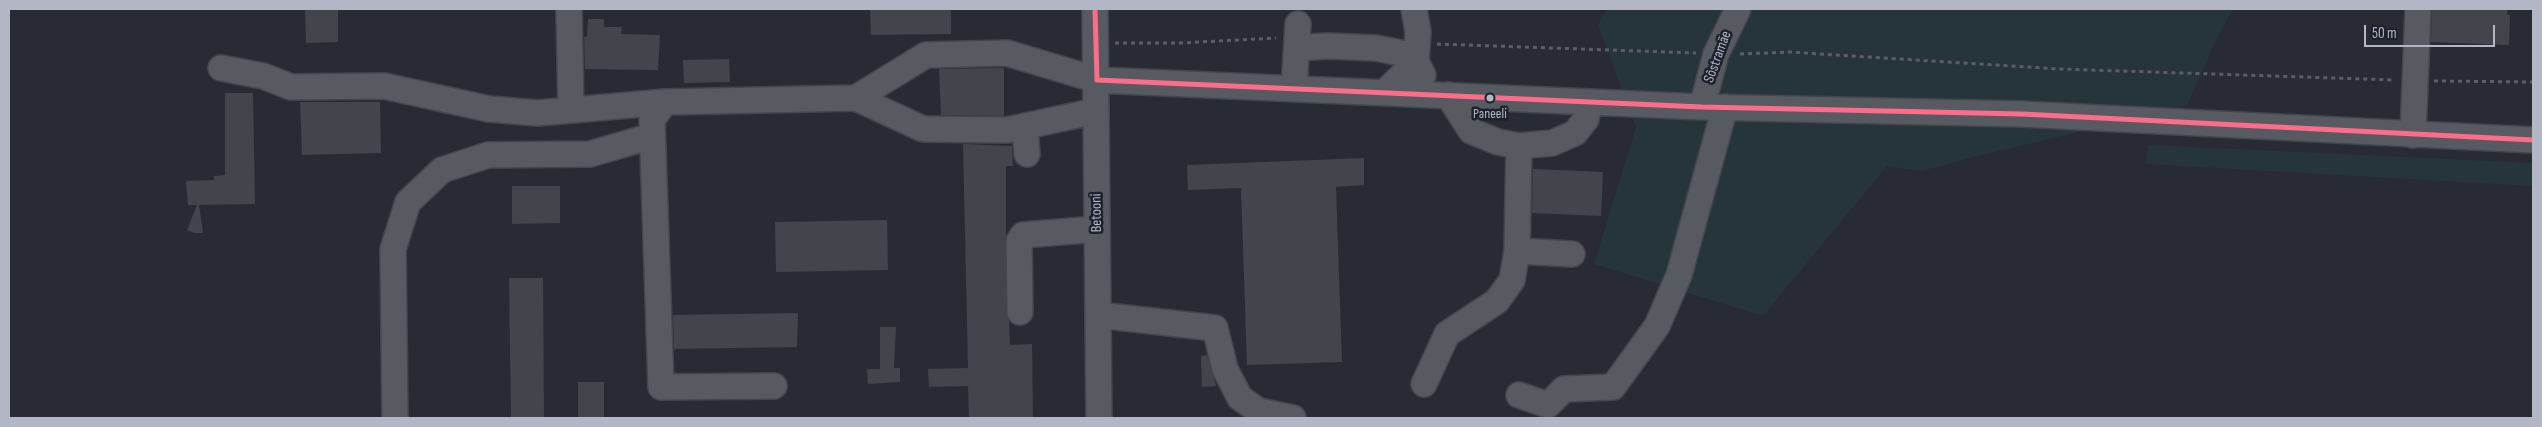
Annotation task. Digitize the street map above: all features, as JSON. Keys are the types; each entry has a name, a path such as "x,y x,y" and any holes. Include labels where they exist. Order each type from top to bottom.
{"street":[{"path":"568,9 572,110"},
{"name":"Betooni","path":"1095,9 1099,418"},
{"path":"1385,92 1430,9"},
{"name":"Sõstramäe","path":"1519,394 1548,405 1564,389 1613,387 1657,326 1679,276 1713,107 1716,54 1738,9"},
{"path":"2413,135 2418,9"},
{"path":"1294,88 1297,37 1327,46 1376,48 1401,53 1417,36"},
{"path":"1417,36 1441,95 1471,131 1498,142 1519,146 1552,143 1575,133 1586,119 1590,102"},
{"path":"856,98 926,55 1007,53 1097,80 1713,107 2022,114 2533,140"},
{"path":"220,68 263,76 291,87 384,86 488,109 538,113 665,102 856,98 923,129 1007,130 1096,111"},
{"path":"665,102 652,120 660,387 774,386"},
{"path":"1025,126 1027,154"},
{"path":"395,418 393,249 408,202 442,170 488,156 590,154 652,136"},
{"path":"1424,384 1447,334 1497,301 1512,280 1517,251 1519,146"},
{"path":"1020,312 1019,241 1023,235 1097,228"},
{"path":"1517,251 1572,254"},
{"path":"1098,315 1215,328 1225,369 1240,398 1259,411 1293,418"}],"path":[{"path":"1417,36 1716,54 1790,52 2060,69 2533,82"},
{"path":"1095,43 1180,43 1297,37"}],"shaded area":[{"path":"1607,9 2233,9 2213,46 2187,106 1922,171 1887,166 1763,316 1594,264 1636,127 1598,25"},
{"path":"2148,145 2533,163 2533,186 2146,164"}],"building":[{"path":"305,9 338,9 338,42 306,43"},
{"path":"870,9 951,9 951,34 871,35"},
{"path":"2432,9 2507,9 2507,15 2510,15 2509,45 2431,42"},
{"path":"588,19 604,19 604,27 622,27 621,34 660,35 658,70 585,69 584,37 587,37"},
{"path":"729,59 730,82 684,83 683,60"},
{"path":"1004,68 1004,116 941,115 939,69"},
{"path":"225,93 253,93 255,204 199,205 203,233 194,233 187,230 197,205 188,205 186,181 214,180 214,176 225,175"},
{"path":"300,102 380,102 381,153 302,155"},
{"path":"963,144 1012,146 1013,166 1006,166 1006,312 1009,321 1010,345 1032,344 1033,418 969,418 968,386 929,387 928,369 968,368"},
{"path":"1364,158 1364,185 1336,187 1342,362 1247,365 1241,188 1188,190 1187,165"},
{"path":"1533,169 1603,172 1601,216 1532,213"},
{"path":"512,186 560,186 560,223 512,224"},
{"path":"887,220 888,270 776,272 775,222"},
{"path":"509,278 543,278 544,418 511,418"},
{"path":"798,313 797,347 674,349 673,315"},
{"path":"880,327 896,327 894,368 900,368 900,382 868,384 867,369 880,369"},
{"path":"1207,355 1216,386 1202,387 1201,356"},
{"path":"578,382 604,382 604,418 578,418"}],"transit line":[{"path":"1095,9 1097,80"},
{"path":"1097,80 1702,107 2022,114 2533,140"}],"place":[{"name":"Paneeli","path":"1490,98"}]}
